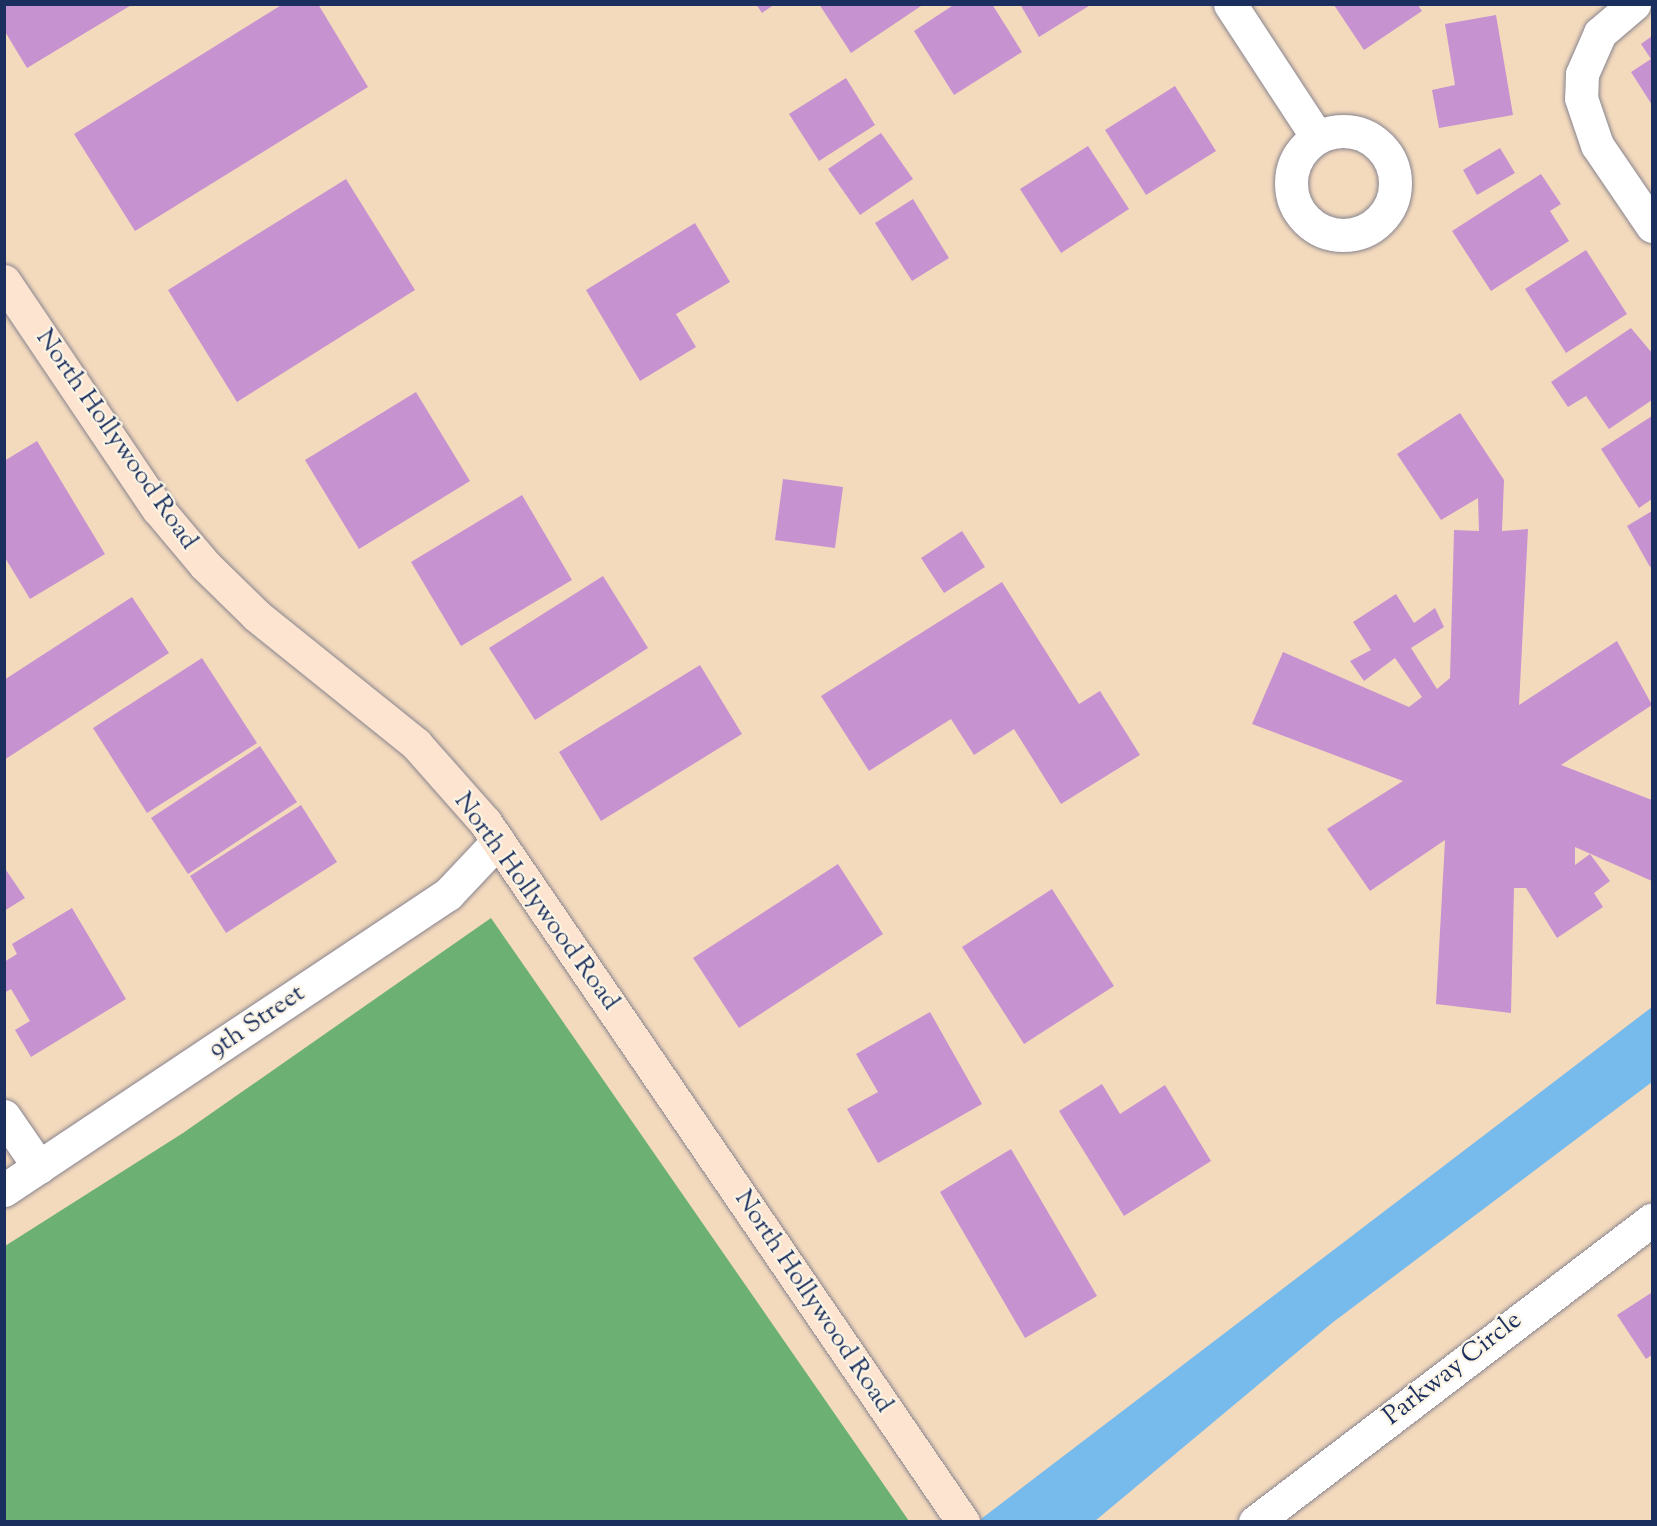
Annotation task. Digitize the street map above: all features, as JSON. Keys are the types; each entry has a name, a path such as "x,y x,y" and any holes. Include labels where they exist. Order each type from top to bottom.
{"main road":[{"name":"North Hollywood Road","path":"4,281 158,509 205,565 257,616 416,744 498,841 963,1521"}],"street":[{"path":"1230,4 1317,137"},
{"path":"1634,4 1600,33 1582,74 1581,98 1597,146 1653,226"},
{"name":"9th Street","path":"4,1190 448,894 498,841"},
{"path":"4,1116 39,1167"},
{"name":"Parkway Circle","path":"1255,1521 1653,1220"}],"green space":[{"path":"491,918 909,1521 5,1521 5,1246 183,1133"}],"water":[{"path":"1652,1007 1652,1082 1332,1323 1095,1521 977,1522"}],"building":[{"path":"4,4 133,4 27,68 4,30"},
{"path":"283,4 318,4 368,87 135,231 74,134"},
{"path":"756,4 775,4 762,13"},
{"path":"819,4 924,4 851,53"},
{"path":"955,4 992,4 1022,52 954,95 914,31"},
{"path":"1020,4 1092,4 1039,37"},
{"path":"1334,5 1418,5 1422,11 1364,50"},
{"path":"1496,15 1513,115 1439,128 1432,90 1455,85 1445,24"},
{"path":"1652,36 1652,105 1631,72 1651,59 1641,44"},
{"path":"846,78 875,125 819,161 789,114"},
{"path":"1175,86 1216,151 1146,195 1105,130"},
{"path":"881,133 913,179 860,215 828,169"},
{"path":"1088,146 1129,209 1061,253 1020,189"},
{"path":"1500,148 1515,173 1477,195 1463,170"},
{"path":"1541,174 1561,204 1550,211 1569,241 1491,291 1452,231"},
{"path":"346,179 415,290 237,402 168,290"},
{"path":"913,199 949,258 912,281 875,223"},
{"path":"695,223 730,282 676,314 696,347 640,381 586,290"},
{"path":"1586,250 1627,314 1566,353 1525,289"},
{"path":"1631,328 1652,353 1652,400 1609,429 1586,396 1568,407 1551,382"},
{"path":"416,392 470,481 359,549 305,460"},
{"path":"1460,413 1504,480 1502,531 1528,529 1519,705 1617,641 1652,705 1561,765 1652,800 1652,881 1575,847 1575,865 1590,854 1610,881 1594,893 1603,907 1557,938 1526,888 1514,888 1511,1013 1436,1004 1445,840 1370,891 1327,829 1403,781 1252,724 1283,652 1409,707 1422,697 1395,658 1364,681 1350,661 1371,650 1353,622 1396,594 1414,623 1435,608 1444,627 1411,648 1437,689 1450,678 1454,530 1479,531 1478,498 1441,520 1397,454"},
{"path":"1652,416 1652,499 1639,508 1601,449"},
{"path":"37,441 105,554 30,599 4,556 4,461"},
{"path":"783,479 843,487 835,548 775,540"},
{"path":"522,495 572,580 461,646 411,562"},
{"path":"1652,511 1652,566 1650,567 1627,526"},
{"path":"962,531 985,567 944,593 921,558"},
{"path":"603,576 648,648 535,720 489,648"},
{"path":"1002,582 1079,704 1100,691 1140,755 1061,804 1014,729 974,755 951,719 869,771 821,696"},
{"path":"132,597 169,653 4,760 4,680"},
{"path":"202,658 257,743 147,813 93,728"},
{"path":"700,665 742,734 601,821 559,752"},
{"path":"260,746 297,802 188,874 151,818"},
{"path":"301,805 337,862 226,933 190,876"},
{"path":"838,864 883,934 739,1028 693,958"},
{"path":"4,867 25,898 4,911"},
{"path":"1052,889 1114,986 1024,1044 962,947"},
{"path":"72,908 126,999 31,1057 15,1030 30,1021 11,989 4,993 4,962 17,954 12,944"},
{"path":"930,1012 982,1104 878,1163 847,1109 878,1092 856,1054"},
{"path":"1102,1084 1120,1114 1165,1085 1211,1161 1124,1216 1059,1111"},
{"path":"1011,1149 1097,1296 1025,1338 940,1192"},
{"path":"1651,1293 1652,1355 1646,1359 1617,1315"}]}
